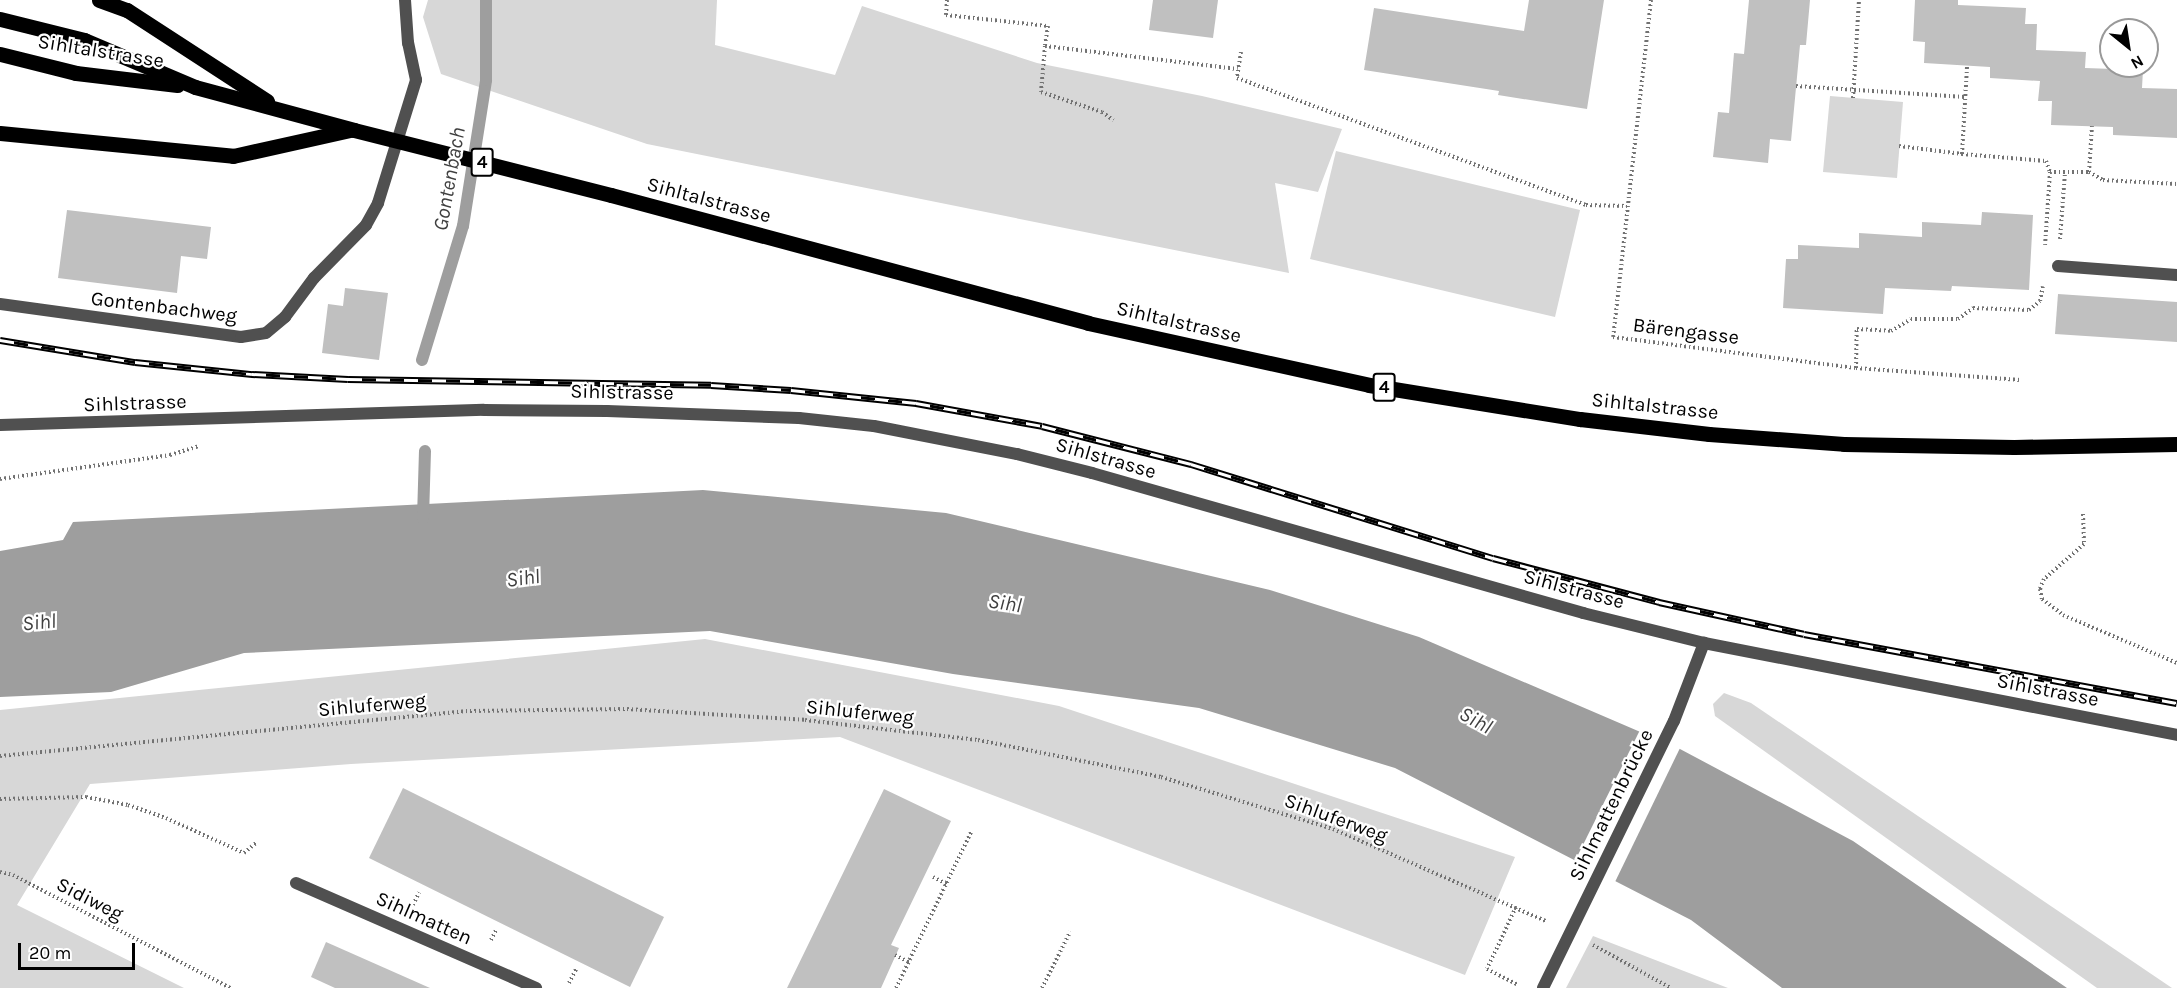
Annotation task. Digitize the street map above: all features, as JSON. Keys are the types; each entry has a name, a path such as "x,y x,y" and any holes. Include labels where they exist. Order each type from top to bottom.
{"main road":[{"path":"99,0 127,10 280,109"},
{"name":"Sihltalstrasse","path":"0,19 84,40 195,87"},
{"name":"Sihltalstrasse","path":"0,54 76,72 195,87 1100,325 1289,368 1499,407 1709,434 1844,444 2014,447 2177,444"},
{"path":"0,133 233,156 354,130"}],"street":[{"name":"Gontenbachweg","path":"0,304 241,337 266,333 285,317 314,278 366,225 378,203 416,80 408,44 405,0"},
{"path":"2058,266 2177,275"},
{"name":"Sihlstrasse","path":"0,425 484,410 607,411 799,418 874,426 1005,452 1092,473 1572,610 1704,642 2177,735"},
{"name":"Sihlmattenbrücke","path":"1544,985 1674,721 1704,642"},
{"name":"Sihlmatten","path":"296,883 536,988"}],"path":[{"path":"947,0 946,15 1048,26 1041,92 1102,112 1113,120"},
{"name":"Bärengasse","path":"1652,0 1612,337 1856,368 2021,380"},
{"path":"1854,98 1860,0"},
{"path":"1046,46 1239,69"},
{"path":"1241,52 1237,78 1586,205 1627,206"},
{"path":"1962,154 1967,66"},
{"path":"1796,86 1965,97"},
{"path":"2089,172 2092,126"},
{"path":"1899,146 2046,161 2050,172 2045,250"},
{"path":"2050,172 2089,172 2103,180 2177,184"},
{"path":"2063,201 2065,172"},
{"path":"1856,368 1857,329 1891,331 1911,319 1958,319 1973,308 2029,310 2040,301 2043,284"},
{"path":"0,479 170,455 202,446"},
{"path":"2083,514 2084,544 2044,579 2040,589 2042,598 2063,615 2177,663"},
{"name":"Sihluferweg","path":"0,756 470,711 627,709 805,720 978,740 1161,777 1333,829 1553,924"},
{"path":"0,799 86,796 128,805 166,818 244,852 256,843"},
{"path":"896,988 971,832"},
{"name":"Sidiweg","path":"0,872 13,875 230,988"},
{"path":"933,877 946,884"},
{"path":"410,912 419,892"},
{"path":"1516,907 1487,969 1519,985"},
{"path":"1042,988 1070,932"},
{"path":"1592,944 1671,988"},
{"path":"895,955 909,962"},
{"path":"569,983 576,969"}],"shaded area":[{"path":"428,0 717,0 715,45 835,75 862,6 1037,63 1202,96 1342,129 1318,192 1275,183 1289,273 647,144 441,74 423,17"},
{"path":"1830,96 1903,102 1897,178 1823,172"},
{"path":"1336,151 1580,210 1555,317 1310,259"},
{"path":"705,639 1059,706 1515,857 1465,975 840,737 351,764 90,784 17,905 184,988 0,988 0,710"},
{"path":"1724,693 1751,703 2172,988 2097,988 1715,716 1713,704"},
{"path":"1593,936 1728,988 1566,988"}],"water":[{"name":"Sihl","path":"703,490 946,513 1270,590 1419,637 1680,749 1853,841 2067,988 1782,988 1691,920 1395,768 1199,708 953,674 710,631 244,653 111,692 0,697 0,551 63,540 73,522"}],"pier":[{"path":"1641,728 1681,746 1614,884 1574,863"}],"building":[{"path":"1153,0 1218,0 1213,38 1149,30"},
{"path":"1529,0 1604,0 1587,109 1498,95 1499,91 1364,70 1374,8 1524,31"},
{"path":"1749,0 1810,0 1806,45 1800,45 1791,141 1770,139 1768,163 1713,157 1718,112 1729,113 1734,53 1744,54"},
{"path":"1915,0 1958,0 1958,5 2026,8 2025,24 2037,24 2036,50 2086,52 2085,68 2099,68 2099,78 2143,78 2142,88 2177,89 2177,138 2113,135 2113,127 2051,125 2052,101 2038,101 2040,81 1990,78 1990,67 1924,63 1925,42 1913,41"},
{"path":"67,210 211,227 207,259 181,256 177,293 58,278"},
{"path":"1982,212 2033,215 2029,290 1952,286 1951,291 1885,288 1883,314 1783,308 1786,259 1798,259 1798,245 1859,248 1859,233 1922,237 1922,222 1981,225"},
{"path":"345,288 388,293 379,360 322,353 328,304 343,306"},
{"path":"2058,294 2177,302 2177,342 2055,334"},
{"path":"403,788 664,917 630,987 369,858"},
{"path":"884,789 951,821 891,945 899,948 881,988 787,988"},
{"path":"326,942 430,988 335,988 311,977"}],"waterway":[{"name":"Gontenbach","path":"422,360 463,226 486,80 486,0"},
{"name":"Gontenbach","path":"423,518 425,451"}],"railway":[{"path":"0,340 135,362 252,374 348,379 711,385 791,390 916,403 1042,426 1191,464 1493,558 1659,602 1804,634 2177,703"}]}
